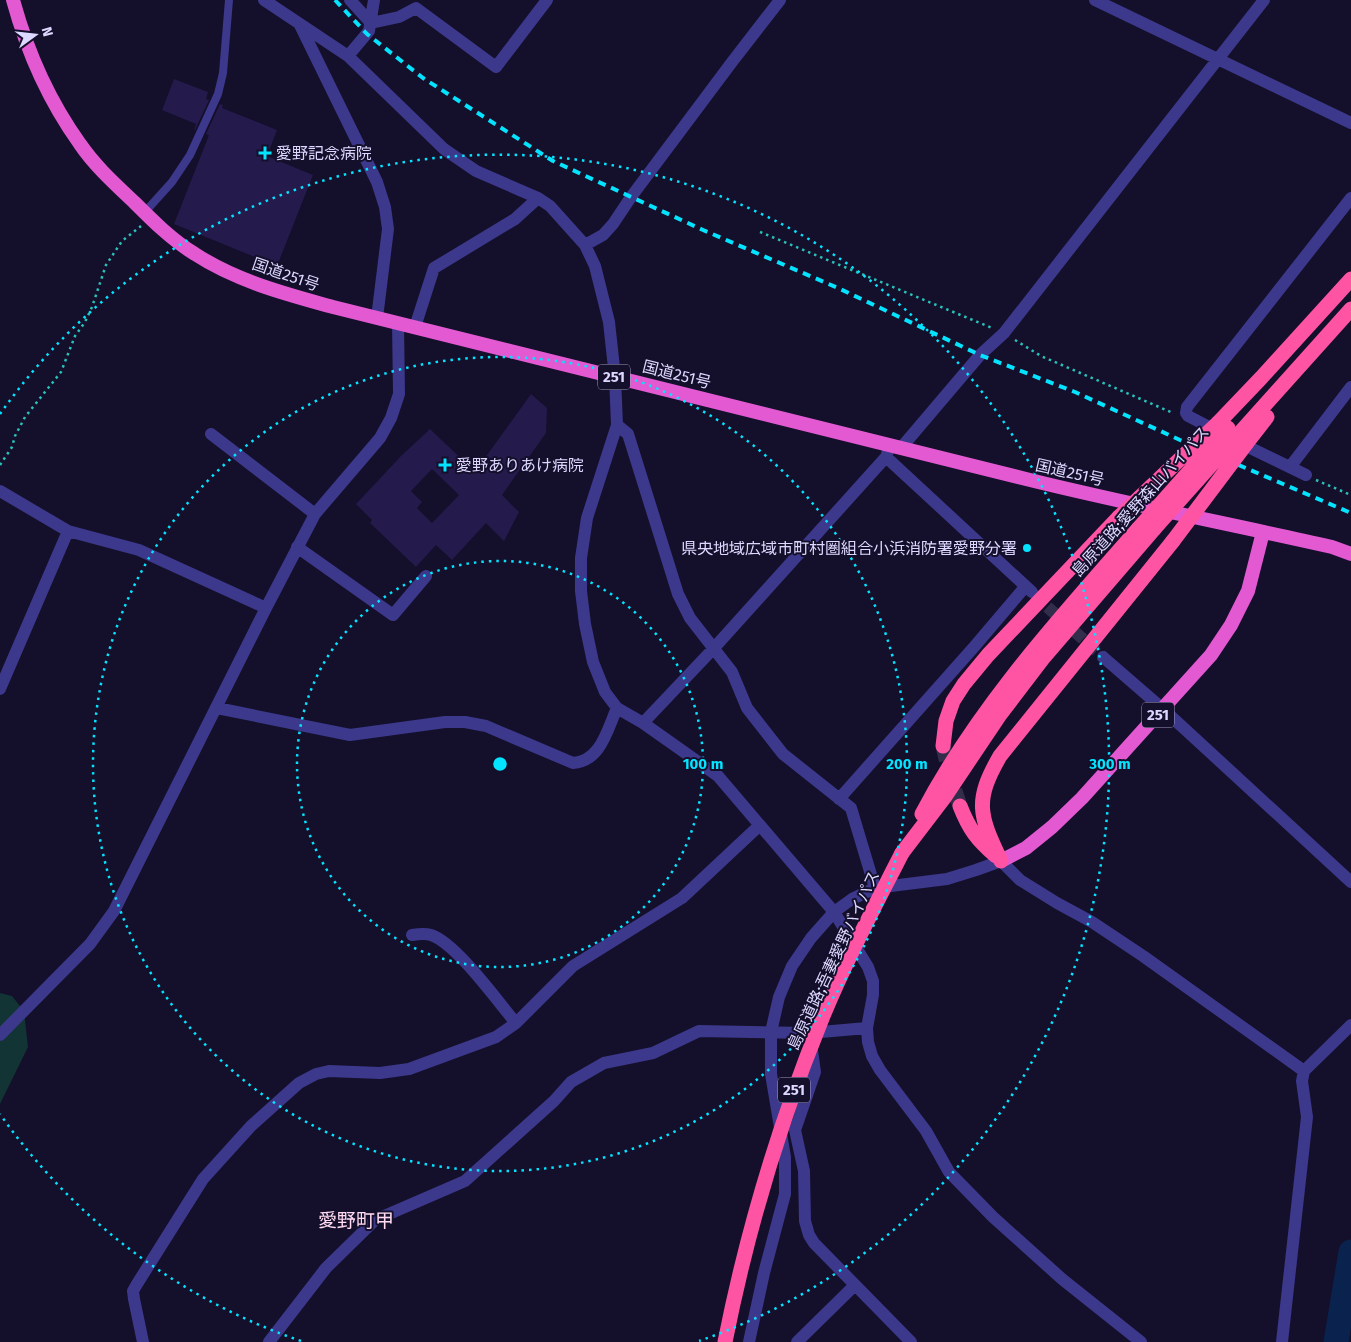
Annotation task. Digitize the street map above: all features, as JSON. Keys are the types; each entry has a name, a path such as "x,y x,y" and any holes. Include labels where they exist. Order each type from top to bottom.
{"highway":[{"name":"国道251号","path":"13,0 22,32 36,67 59,112 80,145 103,172 172,238 195,255 254,283 297,297 615,377 892,450 1092,496 1332,547 1351,554"},
{"path":"1001,861 986,830 982,814 983,796 989,776 1000,756 1173,541 1232,433 1351,279"},
{"name":"島原道路;愛野森山バイパス","path":"968,750 999,716 1044,657 1154,529 1351,286"},
{"path":"943,746 946,721 953,701 964,684 988,655 1120,517 1232,433 1351,309"},
{"name":"島原道路;愛野森山バイパス","path":"968,750 989,708 1032,649 1138,529 1232,433"},
{"name":"251","path":"1001,861 1026,848 1052,827 1082,798 1211,656 1232,625 1248,591 1264,532"},
{"name":"島原道路;吾妻愛野バイパス","path":"725,1342 759,1200 788,1107 823,1015 863,928 934,792 968,750"},
{"path":"960,806 968,826 980,843 1001,861"}],"street":[{"path":"264,0 348,56 444,149 476,171 538,198 550,206 585,245 595,266 603,294 609,322 615,377 617,425 587,518 581,558 581,591 593,662 605,692 617,708 642,722 718,776 834,912 868,966 873,981 874,995 867,1028 868,1042 876,1063 926,1131 949,1172 993,1217 1062,1279 1140,1342"},
{"path":"350,0 371,23"},
{"path":"348,56 369,31 374,0"},
{"path":"371,23 399,17 416,8 496,67 547,0"},
{"path":"585,245 603,235 613,224 690,118 780,0"},
{"path":"1096,0 1351,124"},
{"path":"642,722 714,648 980,355 1004,333 1264,0"},
{"path":"299,23 377,182 385,207 388,229 378,318"},
{"path":"415,327 434,268 515,219 538,198"},
{"path":"1306,475 1188,416 1186,413 1187,407 1351,198"},
{"path":"0,1035 90,944 114,912 315,514 380,438 391,418 399,394 398,323"},
{"path":"1290,467 1351,387"},
{"path":"617,425 628,434 678,594 690,618 732,672 747,708 782,754 851,808 875,888"},
{"path":"211,434 315,514"},
{"path":"840,798 1028,589 892,450"},
{"path":"0,491 68,531 139,550 266,608"},
{"path":"0,689 68,531"},
{"path":"297,547 393,615 426,576"},
{"path":"1103,657 1163,709 1351,882"},
{"path":"217,708 350,735 445,722 465,722 486,726 573,763 582,762 590,758 598,750 617,708"},
{"path":"143,1342 133,1291 137,1284 203,1178 251,1126 299,1083 316,1074 329,1071 380,1073 409,1069 496,1037 516,1023 573,966 682,898 760,825"},
{"path":"748,1342 785,1194 784,1157 771,1074 771,1032 779,997 792,966 811,938 834,912 852,899 875,888 947,879 1001,861 1020,880 1092,922 1143,956 1304,1071"},
{"path":"412,935 429,934 446,944 457,954 516,1023"},
{"path":"1282,1342 1307,1116 1302,1081 1304,1071 1351,1025"},
{"path":"269,1342 326,1268 375,1220 465,1181 554,1101 571,1082 604,1063 653,1053 699,1031 809,1033 867,1028"},
{"path":"809,1033 816,1072 795,1130 804,1171 805,1221 809,1235 814,1243 911,1342"},
{"path":"797,1342 855,1285"}],"lane":[{"path":"147,216 190,155 218,94 223,73 229,0"}],"path":[{"path":"0,465 12,446 25,418 61,372 75,336 88,315 106,265 122,241 147,216"},
{"path":"760,232 1004,333 1050,360 1172,413 1186,413"},
{"path":"1306,475 1351,495"}],"green space":[{"path":"0,993 12,996 24,1011 28,1047 0,1104"}],"building":[{"path":"174,79 208,92 206,99 209,100 195,130 196,124 162,110"},
{"path":"220,104 223,105 222,108 277,130 267,156 313,175 277,266 174,224 209,135 206,134"},
{"path":"531,394 547,408 546,433 502,495 519,512 504,541 486,523 452,560 436,545 416,567 370,523 372,520 356,504 401,456 430,429 469,466 482,462","holes":["432,469 459,495 432,523 417,508 422,502 411,491"]}],"waterway":[{"path":"1336,1342 1351,1252"}],"tunnel":[{"path":"1034,595 1103,657"},
{"path":"943,746 960,806"}],"railway":[{"path":"335,0 367,34 423,78 553,161 703,230 838,288 980,355 1075,392 1180,440 1351,513"}],"place":[{"name":"愛野記念病院","path":"265,153"},
{"name":"愛野ありあけ病院","path":"445,465"},
{"name":"県央地域広域市町村圏組合小浜消防署愛野分署","path":"1027,548"}],"district":[{"name":"愛野町甲","path":"356,1220"}]}
